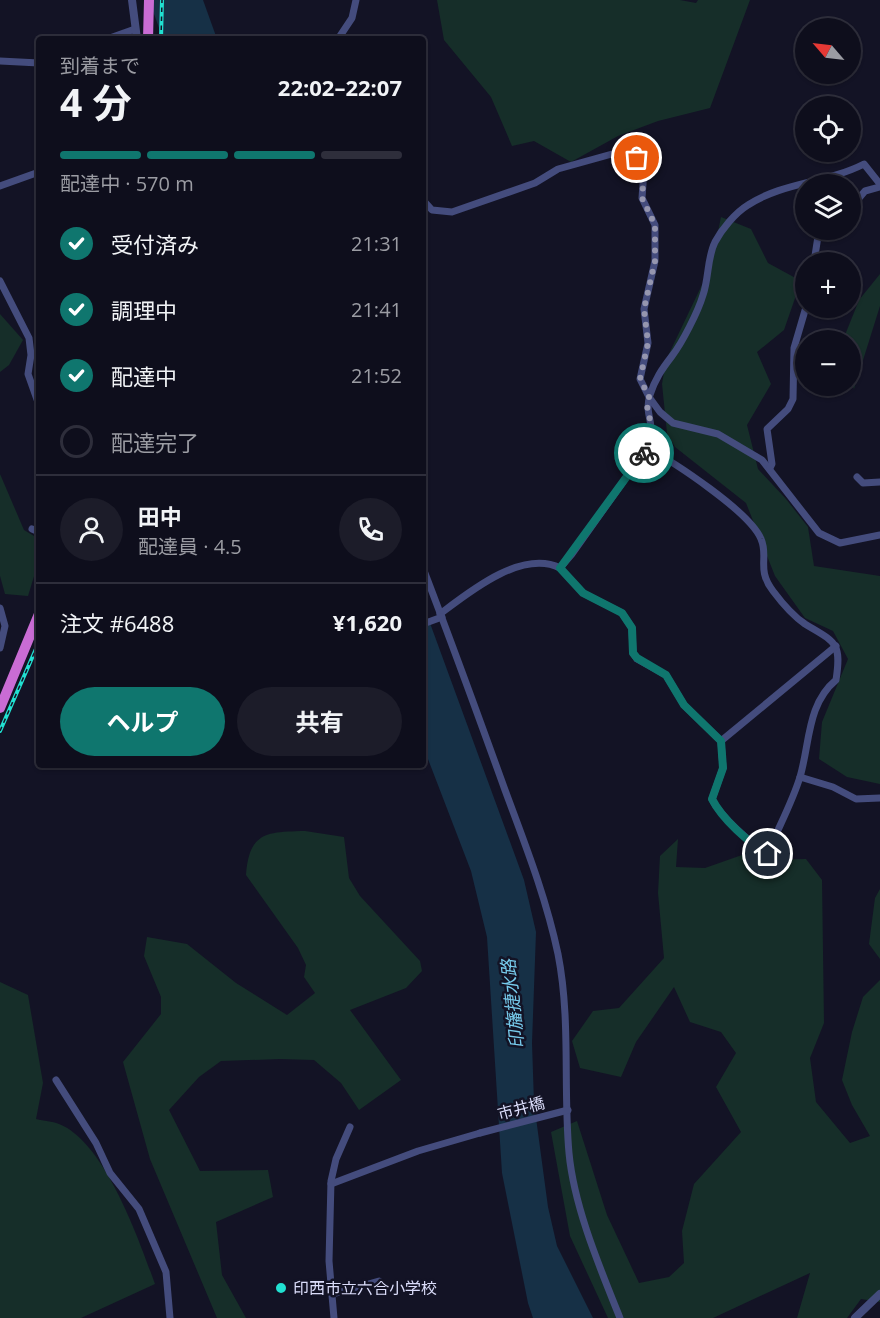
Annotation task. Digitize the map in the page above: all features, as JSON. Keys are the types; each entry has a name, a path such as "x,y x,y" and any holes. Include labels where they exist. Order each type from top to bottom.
{"highway":[{"path":"148,36 149,0"},
{"path":"0,708 36,621"}],"street":[{"path":"132,0 136,36"},
{"path":"340,36 352,18 356,0"},
{"path":"115,36 135,29"},
{"path":"0,61 36,63"},
{"path":"426,203 432,210 452,212 535,183 558,169 612,154 637,158 644,171 642,198 655,225 655,261 644,309 648,343 640,379 649,397 660,412 673,423 718,434 762,460 819,533 824,536 840,543 850,543 880,535"},
{"path":"560,568 647,448 653,434 647,406 649,397 659,371 673,355 703,296 715,243 736,214 747,205 771,193 814,183 864,164 880,185 865,191 861,196"},
{"path":"0,186 36,173"},
{"path":"0,280 29,339 32,355 28,374 36,388"},
{"path":"770,468 772,464 767,429 788,409 793,399 794,348 803,318"},
{"path":"426,623 441,616 472,591 505,572 532,564 553,565 560,568 583,593 622,613 632,628 633,653 637,658 666,675 684,705 721,741 723,768 712,799 716,806 748,838 768,854 800,777 813,715 821,695 836,680 839,658 836,646 830,638 804,623 771,590 762,569 761,539 733,507 647,448"},
{"path":"857,477 863,483 880,482"},
{"path":"426,575 530,858 551,924 564,985 567,1020 565,1070 569,1155 574,1185 603,1277 620,1318"},
{"path":"0,608 5,626 0,648"},
{"path":"721,741 836,646"},
{"path":"800,777 833,787 856,799 880,798"},
{"path":"56,1080 96,1143 110,1173 139,1209 166,1272 170,1318"},
{"name":"市井橋","path":"331,1184 418,1151 568,1110"},
{"path":"334,1318 329,1261 331,1184 336,1159 351,1127"},
{"path":"333,1294 379,1281"},
{"path":"855,1318 880,1294"}],"green space":[{"path":"437,0 680,0 696,3 698,0 750,0 710,108 658,121 618,136 571,162 534,141 512,146 491,97 444,40"},
{"path":"721,217 751,229 768,263 795,278 795,298 784,330 757,352 771,384 747,425 758,469 808,527 814,566 880,576 880,784 847,777 819,759 822,722 848,659 833,631 805,618 775,576 746,503 675,447 667,433 662,384 666,360 711,266"},
{"path":"880,274 880,306 861,367 861,330 847,330 852,318 861,318 861,298"},
{"path":"0,314 23,340 9,365 0,372"},
{"path":"0,474 24,530 36,537 36,570 28,596 5,594 0,576"},
{"path":"305,831 344,837 349,878 360,896 420,961 422,971 406,988 350,1010 401,1080 359,1110 341,1083 314,1060 280,1059 221,1061 199,1077 169,1110 200,1171 268,1170 273,1197 216,1222 222,1275 246,1318 217,1318 150,1159 123,1062 161,1014 161,997 144,956 147,937 187,944 236,983 287,1015 315,993 304,977 306,965 298,948 246,875 251,850 256,842 271,834"},
{"path":"678,839 676,867 705,868 742,855 763,860 806,859 822,880 824,1023 810,1058 816,1102 850,1143 870,1136 852,1105 842,1080 852,1032 863,997 880,980 880,1302 861,1299 847,1318 797,1318 810,1273 713,1318 608,1318 570,1236 551,1132 577,1121 607,1215 639,1283 669,1277 684,1263 682,1231 694,1184 741,1132 716,1087 736,1053 721,1032 690,1022 674,987 636,1042 621,1077 580,1068 572,1041 593,1011 619,1008 664,958 658,893 660,856"},
{"path":"880,889 880,959 869,944 875,898"},
{"path":"0,982 28,995 43,1083 36,1119 59,1124 76,1134 91,1150 118,1194 130,1219 155,1284 81,1318 0,1318"}],"water":[{"path":"149,0 203,0 216,36 162,36"},
{"name":"印旛捷水路","path":"426,612 524,880 536,932 532,1043 534,1103 548,1207 557,1246 593,1318 533,1318 528,1303 502,1173 487,937 471,871 426,754"}],"railway":[{"path":"161,36 162,0"},
{"path":"0,731 36,649"}],"way so far":[{"path":"637,158 644,171 640,190 642,198 655,225 655,261 645,297 643,321 648,343 640,379 649,397 647,406 653,434 644,453"}],"place":[{"name":"印西市立六合小学校","path":"281,1288"}],"route":[{"path":"644,453 560,568 583,593 598,602 613,606 622,613 635,637 633,653 647,666 666,675 684,705 721,741 724,753 723,768 712,799 716,806 748,838 768,854"}]}
